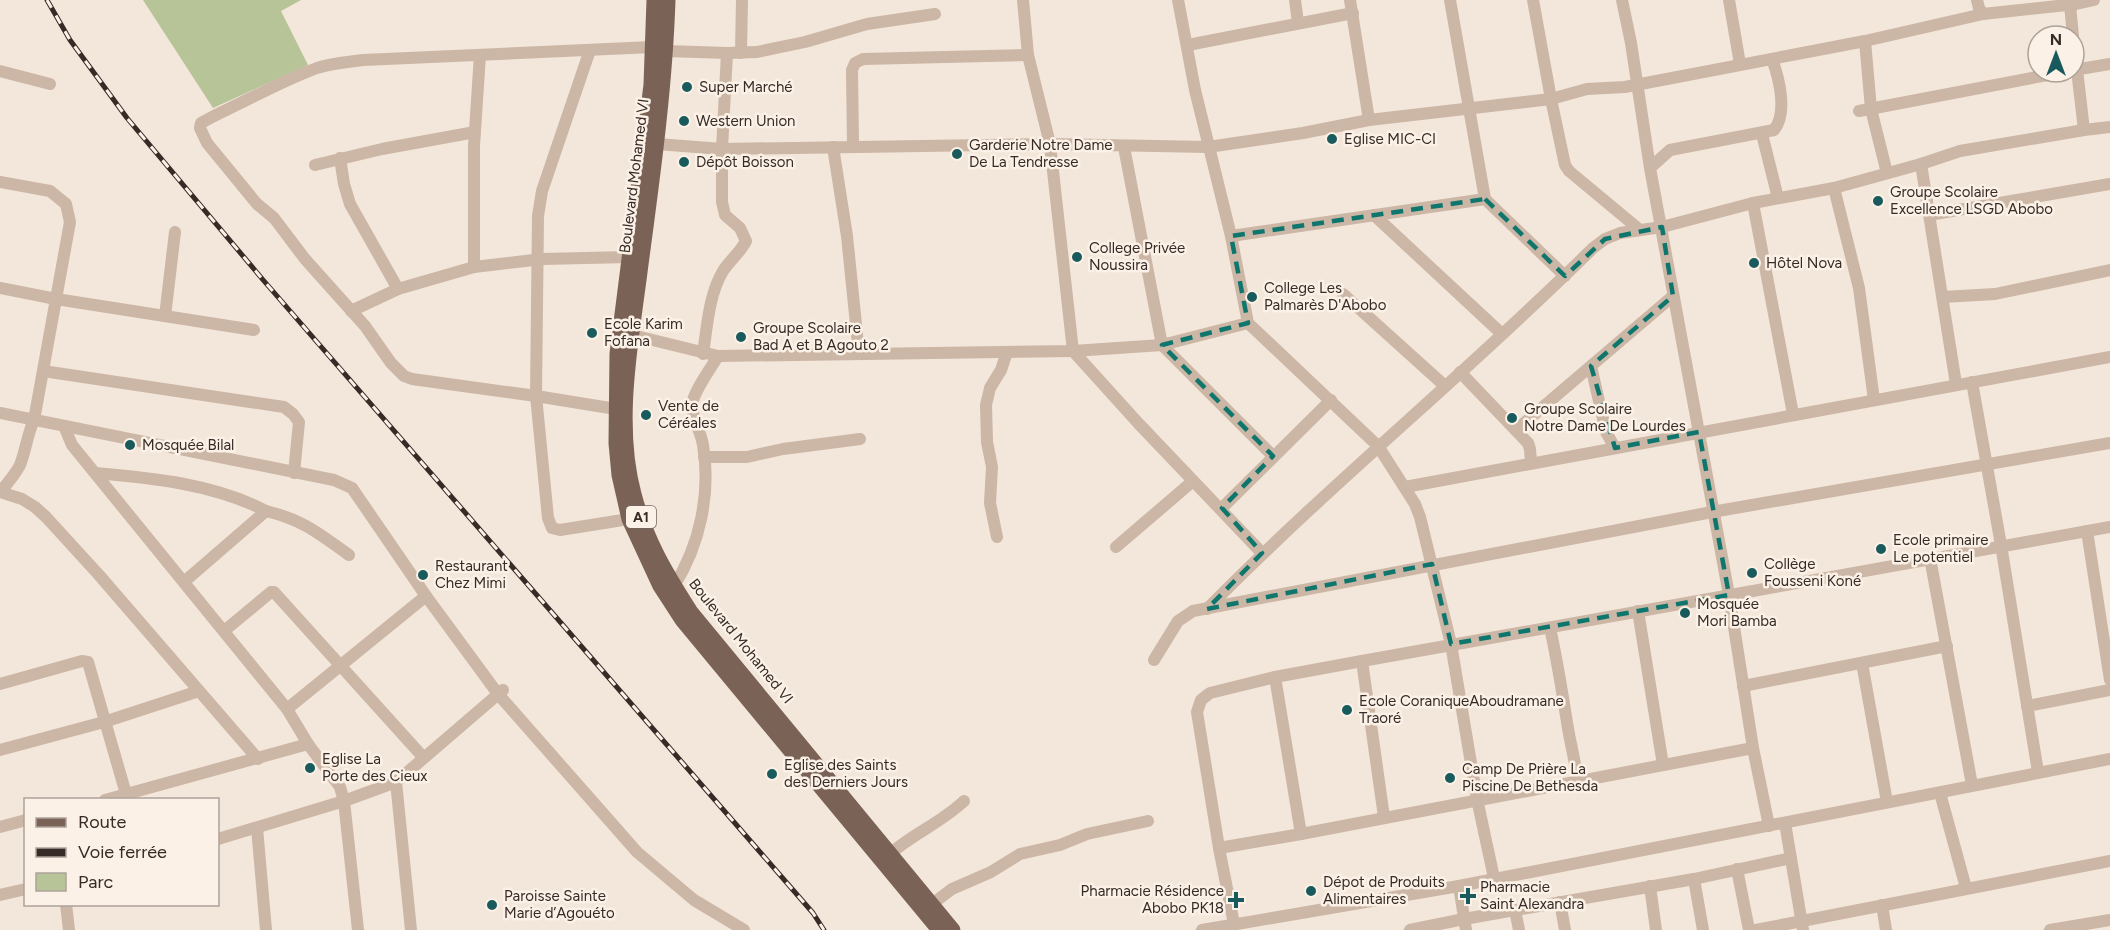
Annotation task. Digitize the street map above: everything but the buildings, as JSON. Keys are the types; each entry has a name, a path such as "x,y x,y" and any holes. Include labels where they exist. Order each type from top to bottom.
{"main road":[{"name":"Boulevard Mohamed VI","path":"654,0 659,49 657,144 632,335 626,413 629,473 643,523 658,561 692,612 953,930"},
{"name":"Boulevard Mohamed VI","path":"668,0 651,85 617,354 616,443 619,475 629,519 660,585 682,620 939,930"}],"street":[{"path":"741,53 742,0"},
{"path":"1023,0 1029,55 1050,144 1073,351 1138,424 1222,508 1262,553"},
{"path":"1178,0 1190,66 1231,236 1248,323 1378,446 1405,487 1420,517 1451,644 1477,800 1494,878"},
{"path":"1295,0 1298,23"},
{"path":"1450,0 1485,199 1565,276"},
{"path":"1533,0 1565,165 1569,171 1640,230"},
{"path":"1622,0 1673,296 1729,595 1753,748 1769,826"},
{"path":"1729,0 1740,64"},
{"path":"1977,0 1978,8 1983,14"},
{"path":"657,144 722,149 1050,144 1208,147 1303,133 1370,120 1551,99 1587,88 1625,87 1865,41 1983,14 2094,0"},
{"path":"2065,3 2070,24"},
{"path":"1188,45 1298,23 1352,6 1370,120"},
{"path":"616,409 404,376 305,259 274,218 257,204 207,143 200,133 201,123 319,68 363,60 590,50 659,49 741,53 784,47 867,24 934,14"},
{"path":"1865,41 1865,110 1887,173"},
{"path":"590,50 542,191 537,216 536,396 548,518 552,528 560,530 629,519"},
{"path":"704,354 708,320 719,280 722,272 746,241 740,228 725,215 722,202 727,53"},
{"path":"474,267 473,185 480,55"},
{"path":"853,146 852,70 855,63 863,59 1029,55"},
{"path":"1650,168 1670,150 1774,130 1779,124 1780,116 1777,74 1772,59"},
{"path":"2086,68 2110,64"},
{"path":"0,71 50,84"},
{"path":"1865,110 2026,79"},
{"path":"2077,84 2084,130"},
{"path":"1207,609 1262,553 1605,239 1620,232 1662,227 1753,203 1834,188 1973,148 2110,127"},
{"path":"315,165 340,158 475,132"},
{"path":"1762,134 1778,198"},
{"path":"833,147 848,245 859,354"},
{"path":"1124,147 1162,345 1273,456"},
{"path":"340,158 350,204 398,289"},
{"path":"1921,164 1956,384"},
{"path":"0,182 50,191 66,204 70,222 34,420 27,435 19,467 0,492 22,499 46,517 258,759"},
{"path":"1929,215 2110,184"},
{"path":"1834,188 1859,288 1874,400"},
{"path":"1231,236 1485,199"},
{"path":"1753,203 1793,414"},
{"path":"1374,214 1503,334"},
{"path":"165,316 175,232"},
{"path":"351,311 398,289 474,267 537,260 628,257"},
{"path":"1943,297 1995,294 2110,270"},
{"path":"0,288 254,330"},
{"path":"1343,294 1445,386"},
{"path":"1516,430 1673,296"},
{"path":"632,335 718,356 1073,351 1162,345 1248,323"},
{"path":"998,537 990,503 992,467 987,442 986,405 990,388 1001,370 1007,352"},
{"path":"674,586 686,566 702,515 706,480 704,457 692,405 694,397 718,356"},
{"path":"1405,487 2110,357"},
{"path":"1592,366 1606,432 1615,448"},
{"path":"43,371 284,407 299,422 294,473"},
{"path":"1460,372 1528,443 1531,463"},
{"path":"1972,381 2038,772"},
{"path":"1222,508 1331,400"},
{"path":"0,413 334,480 352,489 426,596 501,691 637,852 694,900 744,930"},
{"path":"63,426 72,445 185,581 287,710 308,744 340,787 344,801 358,930"},
{"path":"704,457 747,457 783,449 860,439"},
{"path":"1154,660 1178,621 1192,610 1712,512 2110,443"},
{"path":"95,473 199,487 241,500 266,511 300,521 349,555"},
{"path":"1116,547 1193,481"},
{"path":"185,581 266,511"},
{"path":"1234,924 1197,712 1201,700 1210,693 1275,677 1451,644 2110,527"},
{"path":"2087,531 2110,680"},
{"path":"1930,558 1972,785"},
{"path":"224,631 271,592 274,592 423,757"},
{"path":"287,710 339,665 426,596"},
{"path":"1638,611 1663,765"},
{"path":"1550,628 1577,781"},
{"path":"1743,686 1947,646"},
{"path":"0,684 82,661 87,662 126,794"},
{"path":"1362,661 1384,818"},
{"path":"1862,663 1887,802"},
{"path":"1275,677 1301,834"},
{"path":"2027,706 2110,690"},
{"path":"0,750 104,722 199,691"},
{"path":"219,839 344,801 396,782 501,691"},
{"path":"112,798 308,744"},
{"path":"1219,848 1753,748"},
{"path":"1210,929 1459,886 2110,759"},
{"path":"396,782 411,930"},
{"path":"1940,793 1966,888"},
{"path":"890,854 908,839 949,814 963,801"},
{"path":"0,826 24,820"},
{"path":"932,904 952,889 991,872 1020,854 1060,845 1087,834 1149,821"},
{"path":"1785,823 1802,925"},
{"path":"252,930 266,929 257,828"},
{"path":"1410,930 1465,924 1515,910 1694,879 1791,858"},
{"path":"1756,930 1802,925 1882,905 2110,861"},
{"path":"1737,869 1749,930"},
{"path":"1694,879 1703,930"},
{"path":"1459,886 1465,924"},
{"path":"1650,886 1656,930"},
{"path":"0,895 24,889"},
{"path":"1560,902 1565,930"},
{"path":"1882,905 1886,930"},
{"path":"66,906 69,930"},
{"path":"1515,910 1519,930"},
{"path":"2050,930 2110,920"}],"highlighted area":[{"path":"1485,199 1565,276 1605,239 1662,227 1673,296 1591,366 1615,448 1699,432 1729,595 1451,644 1432,564 1207,609 1262,553 1222,508 1273,456 1162,345 1248,323 1231,236"}],"green space":[{"path":"143,0 301,0 281,11 308,65 213,108"}],"railway":[{"path":"47,0 70,40 127,118 264,281 813,913 824,930"}],"place":[{"name":"Super Marché","path":"687,87"},
{"name":"Western Union","path":"684,121"},
{"name":"Eglise MIC-CI","path":"1332,139"},
{"name":"Garderie Notre Dame De La Tendresse","path":"957,154"},
{"name":"Dépôt Boisson","path":"684,162"},
{"name":"Groupe Scolaire Excellence LSGD Abobo","path":"1878,201"},
{"name":"College Privée Noussira","path":"1077,257"},
{"name":"Hôtel Nova","path":"1754,263"},
{"name":"College Les Palmarès D'Abobo","path":"1252,297"},
{"name":"Ecole Karim Fofana","path":"592,333"},
{"name":"Groupe Scolaire Bad A et B Agouto 2","path":"741,337"},
{"name":"Vente de Céréales","path":"646,415"},
{"name":"Groupe Scolaire Notre Dame De Lourdes","path":"1512,418"},
{"name":"Mosquée Bilal","path":"130,445"},
{"name":"Ecole primaire Le potentiel","path":"1881,549"},
{"name":"Collège Fousseni Koné","path":"1752,573"},
{"name":"Restaurant Chez Mimi","path":"423,575"},
{"name":"Mosquée Mori Bamba","path":"1685,613"},
{"name":"Ecole CoraniqueAboudramane Traoré","path":"1347,710"},
{"name":"Eglise La Porte des Cieux","path":"310,768"},
{"name":"Eglise des Saints des Derniers Jours","path":"772,774"},
{"name":"Camp De Prière La Piscine De Bethesda","path":"1450,778"},
{"name":"Dépot de Produits Alimentaires","path":"1311,891"},
{"name":"Pharmacie Saint Alexandra","path":"1468,896"},
{"name":"Pharmacie Résidence Abobo PK18","path":"1236,900"},
{"name":"Paroisse Sainte Marie d’Agouéto","path":"492,905"}]}
